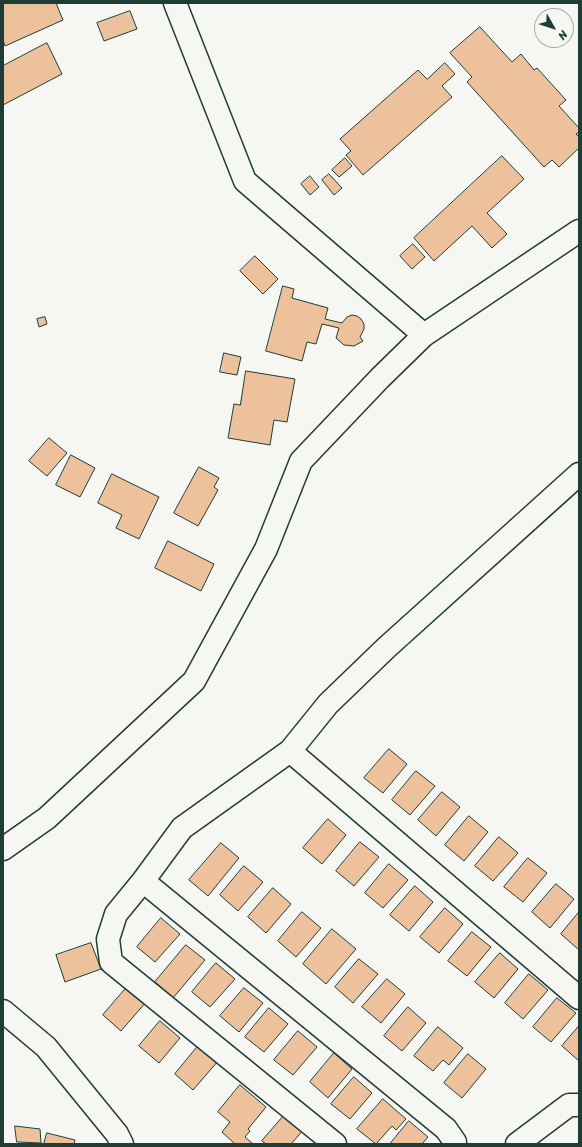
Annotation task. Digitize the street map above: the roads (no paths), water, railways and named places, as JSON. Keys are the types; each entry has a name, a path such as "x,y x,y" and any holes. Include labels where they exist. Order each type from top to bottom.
{"street":[{"path":"175,3 245,181 424,335"},
{"path":"3,849 47,818 194,681 266,549 301,462 380,378 424,335 579,231"},
{"path":"335,1144 111,962 108,939 116,914 143,881 182,828 290,751 328,704 386,648 579,474"},
{"path":"290,751 579,998"},
{"path":"143,881 446,1130 455,1142 453,1144"},
{"path":"3,1011 46,1047 117,1134 122,1144"},
{"path":"517,1144 569,1105 579,1105"}]}
